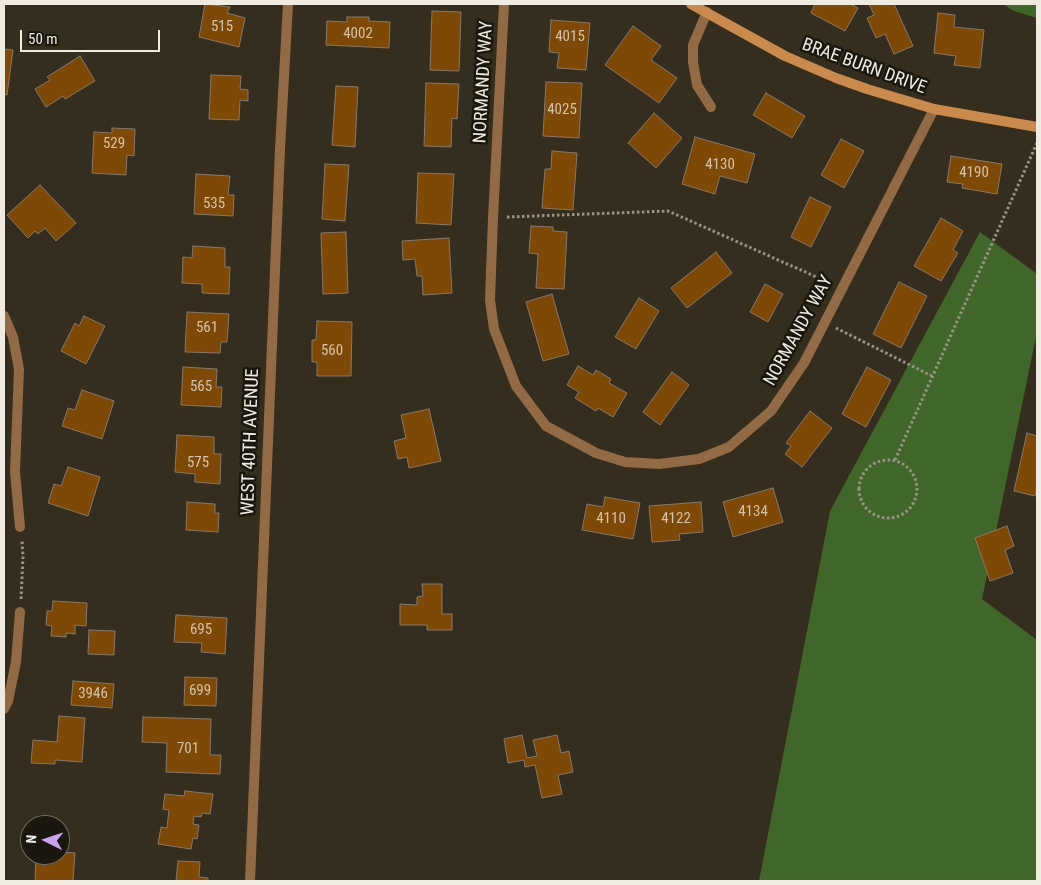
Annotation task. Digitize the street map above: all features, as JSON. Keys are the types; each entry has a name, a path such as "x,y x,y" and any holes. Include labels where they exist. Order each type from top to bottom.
{"street":[{"name":"WEST 40TH AVENUE","path":"250,881 280,149 288,4"},
{"name":"NORMANDY WAY","path":"504,4 490,300 494,329 516,386 546,426 596,452 625,462 660,464 699,459 729,447 771,410 804,363 934,109"},
{"name":"BRAE BURN DRIVE","path":"691,4 785,56 836,78 934,109 1037,127"},
{"path":"707,12 693,45 692,62 696,85 711,107"},
{"path":"4,316 13,337 19,369 15,472 20,527"},
{"path":"4,709 8,701 16,662 20,612"}],"path":[{"path":"895,460 1037,143"},
{"path":"493,218 668,210 842,288"},
{"path":"825,323 932,376"},
{"path":"885,460 895,460 910,470 915,478 917,487 916,496 906,512 889,518 871,512 860,496 860,486 862,477 876,463 885,460"},
{"path":"20,527 23,557 20,612"}],"green space":[{"path":"1003,4 1037,4 1037,18 1014,11"},
{"path":"980,232 1037,274 1037,332 982,599 1037,640 1037,881 759,881 830,511"}],"building":[{"path":"205,4 230,7 227,13 245,18 239,47 199,37"},
{"path":"815,4 850,4 858,8 845,31 811,13"},
{"path":"869,4 894,4 913,46 894,54 885,34 876,38 867,18 874,15"},
{"path":"432,11 461,12 459,71 430,70"},
{"path":"938,13 955,15 954,27 984,30 980,68 954,65 956,56 934,53"},
{"path":"347,17 369,17 369,21 390,22 389,48 326,45 327,21 347,22"},
{"path":"551,20 590,23 586,70 557,68 559,53 549,52"},
{"path":"633,26 661,46 651,60 677,78 659,103 605,65"},
{"path":"4,49 13,50 7,95 4,94"},
{"path":"80,56 95,81 65,99 63,96 46,107 35,89 50,80 47,77"},
{"path":"211,75 241,76 240,89 248,90 248,101 240,100 239,120 209,119"},
{"path":"546,82 582,83 579,138 543,136"},
{"path":"426,83 459,84 457,119 452,118 451,147 424,146"},
{"path":"336,86 358,87 355,147 332,145"},
{"path":"766,93 805,116 792,138 753,115"},
{"path":"654,113 682,138 656,168 628,143"},
{"path":"112,128 135,129 134,156 127,155 126,175 92,173 94,132 112,133"},
{"path":"695,137 755,154 747,183 720,176 715,194 682,184"},
{"path":"841,139 864,151 844,188 821,175"},
{"path":"552,151 577,153 573,210 542,208 545,169 551,169"},
{"path":"951,156 1002,164 997,194 962,188 963,184 947,182"},
{"path":"325,164 349,165 345,221 322,219"},
{"path":"418,173 454,174 451,225 416,223"},
{"path":"196,174 230,176 228,195 234,195 233,216 194,214"},
{"path":"40,185 76,223 56,241 45,228 38,234 35,231 28,238 7,215"},
{"path":"810,197 831,207 811,247 791,237"},
{"path":"941,218 963,231 953,250 958,253 941,281 914,266"},
{"path":"531,226 553,227 553,231 567,232 564,289 536,288 538,254 529,253"},
{"path":"346,232 348,293 323,294 321,233"},
{"path":"449,238 452,293 423,295 422,276 417,276 415,259 403,260 402,241"},
{"path":"193,246 225,248 225,267 230,267 229,294 202,293 202,284 182,283 183,257 192,258"},
{"path":"716,252 732,273 687,308 671,288"},
{"path":"899,282 927,296 901,348 873,334"},
{"path":"765,284 783,294 768,322 750,312"},
{"path":"552,294 569,354 543,361 526,302"},
{"path":"639,298 659,311 636,349 615,337"},
{"path":"187,312 229,314 227,342 221,342 220,353 185,352"},
{"path":"84,316 105,326 86,364 61,351 75,323 79,326"},
{"path":"317,321 352,322 351,376 317,376 317,362 312,362 312,340 316,340"},
{"path":"578,366 593,375 596,370 611,379 609,383 627,393 613,417 598,408 596,411 575,398 579,392 567,385"},
{"path":"183,367 217,369 216,387 222,387 221,407 181,405"},
{"path":"867,367 891,380 866,427 842,414"},
{"path":"672,372 689,385 660,425 643,412"},
{"path":"82,390 114,401 102,439 62,426 68,408 75,410"},
{"path":"429,409 441,461 409,468 407,457 398,459 394,441 406,438 401,415"},
{"path":"810,411 832,428 802,467 785,454 791,446 786,443"},
{"path":"1027,433 1037,436 1037,485 1035,496 1014,491"},
{"path":"177,435 214,437 214,454 221,454 220,484 195,482 195,474 175,472"},
{"path":"68,467 100,477 88,516 48,503 54,484 61,486"},
{"path":"773,488 783,522 733,537 723,502"},
{"path":"605,497 640,503 633,539 582,530 587,504 603,507"},
{"path":"187,502 215,504 215,513 219,513 218,532 186,530"},
{"path":"701,502 703,532 679,534 680,540 652,542 649,506"},
{"path":"1007,526 1014,546 1005,550 1013,573 990,581 975,538"},
{"path":"422,584 442,584 442,614 452,614 452,630 427,630 427,625 400,625 400,604 417,605 417,597 423,596"},
{"path":"53,601 87,603 86,626 75,625 75,634 66,633 66,637 51,636 52,626 46,625 47,611 52,611"},
{"path":"176,615 227,618 225,654 201,652 202,643 174,642"},
{"path":"89,630 115,631 114,655 88,654"},
{"path":"185,677 217,678 216,706 184,705"},
{"path":"73,681 114,684 112,708 71,705"},
{"path":"59,716 85,718 82,762 55,760 55,764 31,763 33,740 57,742"},
{"path":"143,717 211,719 210,755 221,755 220,774 166,772 167,743 142,742"},
{"path":"522,735 527,758 537,756 533,740 557,735 561,753 569,751 573,772 558,775 562,794 542,798 535,765 525,767 524,760 508,763 504,739"},
{"path":"185,791 213,794 210,814 202,813 201,817 194,816 193,824 199,825 197,839 193,838 191,849 158,844 161,827 167,828 169,810 163,809 165,794 184,796"},
{"path":"70,853 75,853 73,881 35,881 36,865 70,865"},
{"path":"178,861 200,862 199,877 208,878 208,881 176,881"}]}
